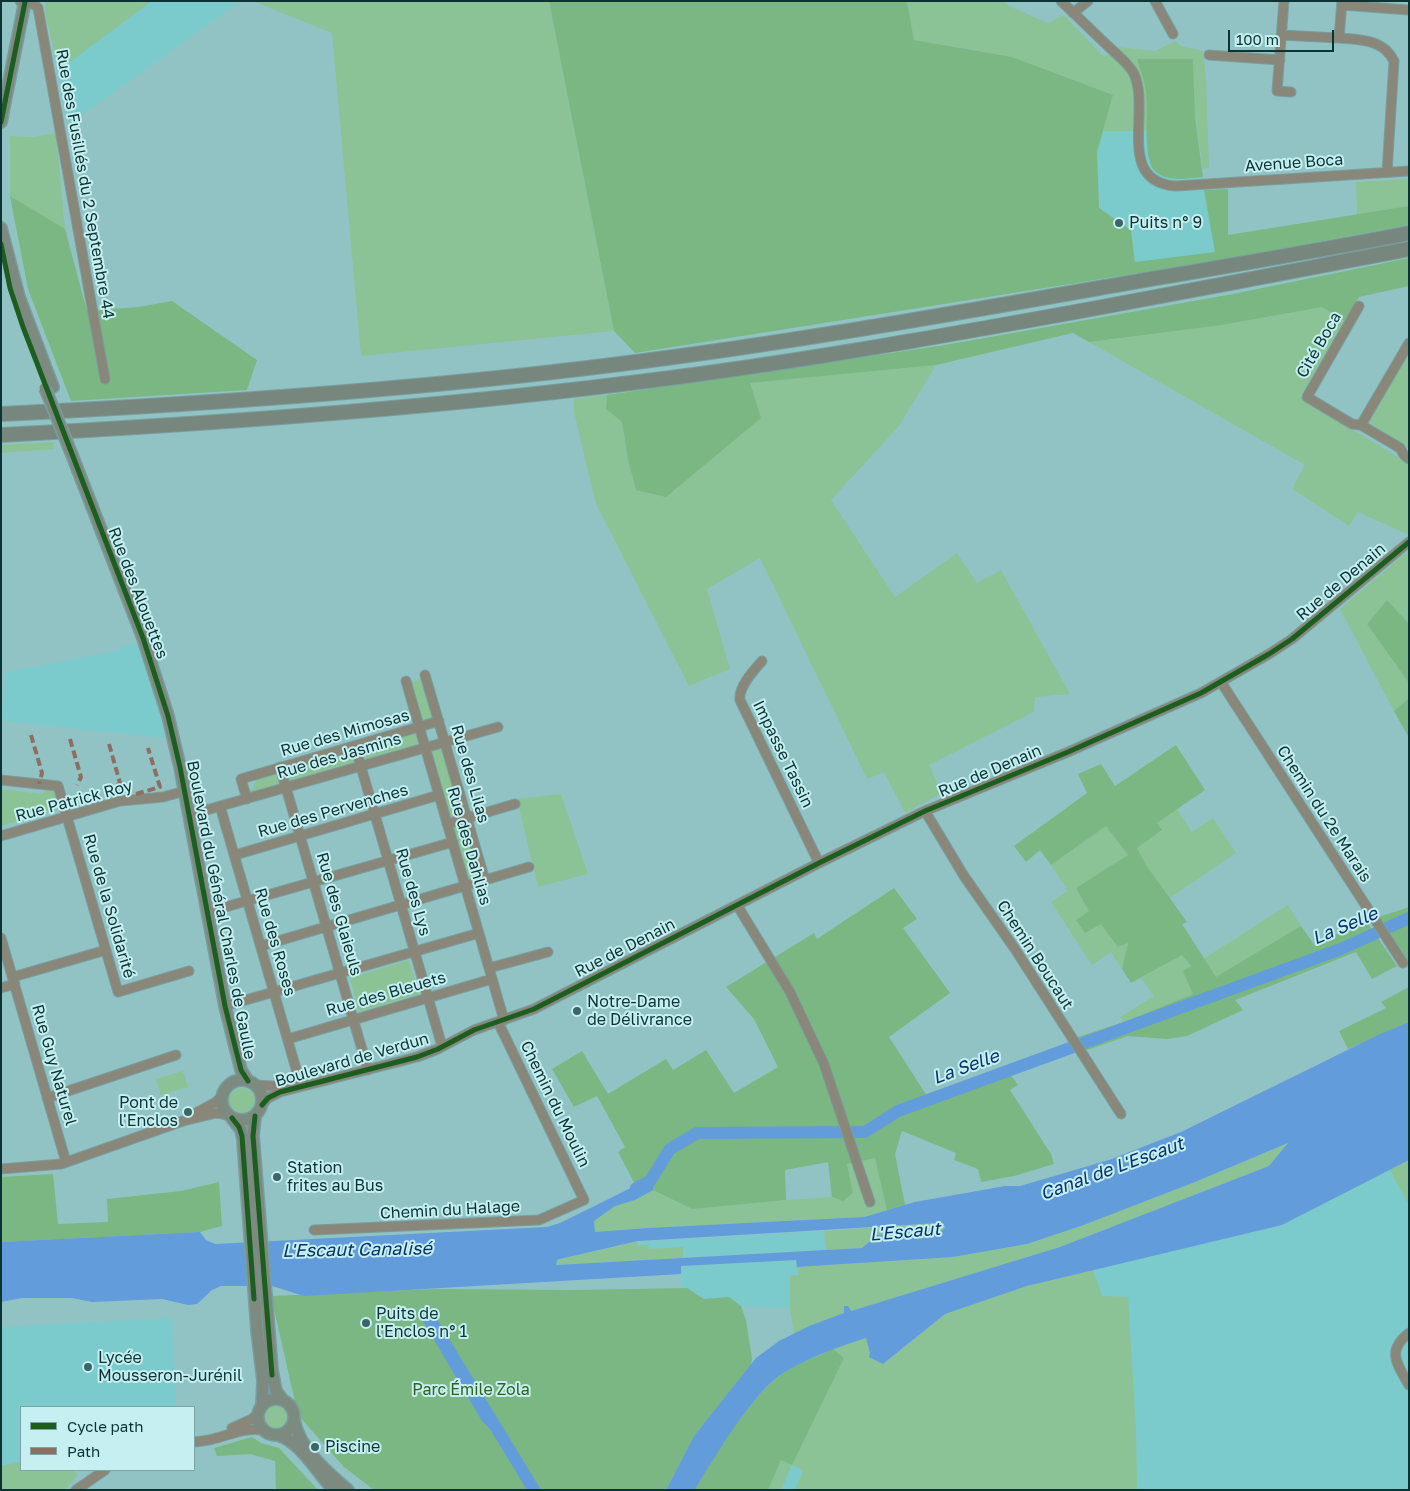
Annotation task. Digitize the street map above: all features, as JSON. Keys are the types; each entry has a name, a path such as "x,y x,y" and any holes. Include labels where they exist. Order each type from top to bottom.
{"highway":[{"path":"1,414 335,393 494,378 643,361 909,321 1409,234"},
{"path":"1,435 333,414 670,378 908,342 1409,249"}],"main road":[{"path":"1,122 23,2"},
{"path":"1,228 18,297 49,388"},
{"path":"1,244 9,283 19,317 49,388"},
{"name":"Rue des Alouettes","path":"49,388 145,644 174,738"},
{"name":"Boulevard du Général Charles de Gaulle","path":"174,738 225,1006 241,1070 252,1083"},
{"name":"Boulevard du Général Charles de Gaulle","path":"225,1006 232,1071 226,1090"},
{"path":"255,1228 240,1127 223,1106 226,1090 240,1080 252,1083 261,1093 262,1105 255,1116 253,1132 255,1228 263,1381 258,1422 270,1434 286,1438 295,1444 334,1490"},
{"path":"231,1116 244,1120 255,1116"},
{"path":"260,1296 276,1391 293,1409 297,1430 310,1451 324,1468 348,1490"},
{"path":"260,1409 271,1399 282,1399"},
{"path":"278,1435 290,1429 294,1420"}],"street":[{"name":"Avenue Boca","path":"1061,1 1123,60 1133,72 1137,85 1142,165 1147,174 1158,182 1168,185 1181,185 1409,171"},
{"path":"1073,13 1088,1"},
{"path":"1155,1 1174,34"},
{"path":"1284,1 1277,91 1291,92"},
{"name":"Rue des Fusillés du 2 Septembre 44","path":"23,2 35,5 38,12 105,379"},
{"path":"1339,38 1342,3 1409,10"},
{"path":"1281,35 1376,42 1382,46 1394,61 1387,172"},
{"path":"1209,55 1280,60"},
{"name":"Cité Boca","path":"1359,306 1307,397 1352,424 1361,425 1400,448 1404,455 1409,458"},
{"path":"1361,425 1409,343"},
{"name":"Rue de Denain","path":"562,995 819,863 925,811 1171,707 1221,682 1299,634 1409,542"},
{"name":"Impasse Tassin","path":"762,661 740,691 740,700 819,863"},
{"name":"Rue des Lilas","path":"426,676 485,880"},
{"name":"Rue des Dahlias","path":"406,681 489,968 501,1021"},
{"name":"Chemin du 2e Marais","path":"1221,682 1403,963"},
{"name":"Rue des Mimosas","path":"247,799 241,778 439,721"},
{"name":"Rue des Jasmins","path":"189,815 498,727"},
{"name":"Rue des Lys","path":"354,746 442,1046"},
{"name":"Rue des Glaieuls","path":"280,767 368,1070"},
{"path":"247,799 249,789 259,773"},
{"name":"Rue de la Solidarité","path":"1,780 58,786 118,992 189,971"},
{"name":"Rue Patrick Roy","path":"1,836 126,800 159,798 185,791"},
{"name":"Rue des Pervenches","path":"234,855 439,795"},
{"path":"447,824 515,804"},
{"name":"Rue des Roses","path":"220,806 288,1039 299,1086"},
{"name":"Chemin Boucaut","path":"925,811 964,876 1015,949 1121,1114"},
{"path":"208,912 453,842"},
{"path":"261,946 327,925 530,867"},
{"path":"737,905 794,1000 827,1071 870,1202"},
{"path":"225,1006 479,933"},
{"name":"Rue Guy Naturel","path":"1,938 66,1162"},
{"path":"1,988 14,980 106,950"},
{"path":"489,968 548,952"},
{"name":"Rue des Bleuets","path":"288,1039 492,979"},
{"name":"Boulevard de Verdun","path":"262,1105 275,1094 299,1086 417,1057 469,1032 527,1012 562,995"},
{"name":"Chemin du Moulin","path":"501,1021 584,1200"},
{"path":"47,1098 176,1055"},
{"name":"Boulevard de Verdun","path":"252,1083 299,1086"},
{"path":"183,1121 216,1102 226,1090"},
{"path":"1,1169 52,1166 183,1121 216,1113 231,1116"},
{"name":"Chemin du Halage","path":"314,1230 539,1220 584,1200"},
{"path":"1409,1332 1395,1350 1397,1363 1409,1385"},
{"path":"195,1441 245,1423 260,1409"},
{"path":"195,1441 212,1440 238,1431 264,1430"},
{"path":"76,1490 104,1471"}],"shaded area":[{"path":"152,1 241,1 71,123 59,70"},
{"path":"1103,131 1147,131 1149,158 1176,179 1203,177 1215,252 1135,263 1131,230 1099,208 1097,152"},
{"path":"129,644 138,646 150,680 166,738 3,721 6,672 112,652"},
{"path":"1409,1160 1409,1490 1137,1490 1136,1430 1128,1297 1102,1296 1093,1270 1282,1225"},
{"path":"824,1231 826,1250 683,1258 682,1247 648,1249 637,1246 637,1242"},
{"path":"797,1260 799,1275 790,1276 790,1308 741,1306 729,1297 705,1299 687,1288 682,1288 681,1266"},
{"name":"Lycée Mousseron-Jurénil","path":"172,1318 176,1406 20,1406 20,1462 1,1466 1,1327"},
{"path":"792,1465 840,1490 781,1490"}],"green space":[{"path":"45,1 152,1 59,70 45,13"},
{"path":"252,1 549,1 614,331 361,356 332,33"},
{"path":"549,1 907,1 914,40 1012,57 1113,95 1097,152 1099,208 1131,230 1135,262 1215,252 1204,190 1228,189 1228,235 1409,206 1409,225 1215,261 635,353 614,331"},
{"path":"907,1 1004,1 1009,6 1048,23 1064,15 1104,57 1118,47 1155,51 1176,41 1181,46 1203,51 1206,76 1209,168 1203,169 1195,118 1193,59 1138,59 1147,93 1147,131 1103,131 1113,95 1012,57 914,40"},
{"path":"1137,59 1193,59 1195,118 1203,177 1178,179 1166,177 1155,171 1151,165 1147,145 1146,92"},
{"path":"56,133 65,229 10,196 10,136 33,137"},
{"path":"1409,179 1409,206 1357,216 1356,182"},
{"path":"10,196 65,229 87,311 138,307 172,301 257,360 247,390 71,401 28,289"},
{"path":"1409,258 1409,286 1359,297 1345,321 1322,307 1222,325 1089,342 1073,333 936,365 750,383 761,418 666,497 636,490 628,460 622,422 606,409 607,395 945,345 1233,294"},
{"path":"1323,307 1345,321 1300,397 1409,464 1409,535 1358,512 1349,526 1292,489 1305,465 1089,342 1222,325"},
{"path":"1409,353 1409,449 1368,422"},
{"path":"936,365 899,426 831,500 895,597 957,553 977,583 1001,570 1070,694 1035,697 1034,712 929,765 942,793 905,813 884,772 867,779 760,558 707,589 730,669 689,686 596,504 574,412 574,399 607,395 606,409 622,422 628,460 636,490 749,383"},
{"path":"53,442 54,449 1,453 1,445"},
{"path":"1409,550 1409,624 1387,600 1367,624 1409,683 1409,698 1394,711 1340,609"},
{"path":"1387,600 1409,624 1409,683 1367,624"},
{"path":"423,679 436,719 421,723 409,683"},
{"path":"1409,698 1409,738 1394,711"},
{"path":"417,732 421,744 365,760 361,748"},
{"path":"442,745 463,815 450,819 429,750"},
{"path":"1176,745 1205,790 1157,823 1162,830 1137,848 1146,865 1187,922 1182,924 1216,977 1301,926 1315,946 1365,919 1397,966 1372,979 1356,952 1235,1000 1243,1010 1187,1036 1167,1039 1128,1036 1084,1051 1078,1037 1124,1022 1193,994 1183,971 1191,966 1182,955 1131,983 1122,969 1128,943 1118,947 1101,924 1085,933 1076,920 1089,911 1076,888 1128,855 1106,826 1051,865 1040,850 1026,862 1014,846 1087,793 1078,774 1101,764 1115,786"},
{"path":"352,751 355,763 289,782 285,770"},
{"path":"277,773 281,786 249,796 259,777"},
{"path":"1,789 41,794 45,790 54,791 59,809 1,826"},
{"path":"561,794 588,874 538,887 517,799"},
{"path":"1177,809 1192,832 1213,818 1236,853 1170,898 1146,865 1136,847 1162,831 1157,823"},
{"path":"465,823 481,878 467,882 451,827"},
{"path":"1106,826 1128,855 1076,888 1101,924 1128,943 1122,969 1111,952 1092,965 1051,902 1068,891 1051,865"},
{"path":"894,888 917,919 903,928 950,993 889,1037 927,1096 1005,1067 1018,1085 1010,1090 1051,1154 1054,1164 1014,1176 981,1182 978,1169 954,1160 956,1153 902,1131 895,1154 905,1205 887,1210 875,1158 847,1164 853,1193 843,1201 832,1197 828,1162 785,1170 786,1200 692,1209 653,1190 655,1182 647,1180 636,1186 618,1152 625,1147 597,1096 574,1107 552,1069 582,1051 608,1094 666,1059 673,1070 706,1050 734,1093 778,1067 754,1019 726,987 814,933 817,939"},
{"path":"1288,905 1301,926 1216,978 1203,959"},
{"path":"1409,907 1409,962 1379,917"},
{"path":"1182,955 1191,966 1193,994 1124,1022 1120,1017 1154,996 1141,978"},
{"path":"409,960 419,994 359,1012 350,978"},
{"path":"1409,987 1409,1022 1348,1049 1339,1031 1386,1008 1381,1002"},
{"path":"183,1071 188,1087 161,1095 156,1079"},
{"path":"242,1088 251,1092 255,1101 251,1110 242,1114 233,1110 229,1101 233,1092"},
{"path":"1289,1143 1269,1166 1060,1247 851,1311 848,1306 844,1313 809,1326 794,1334 790,1308 790,1276 799,1275 797,1267 953,1257 1027,1244 1081,1226"},
{"path":"875,1157 887,1210 864,1217 595,1232 594,1221 615,1206 635,1200 653,1190 692,1209 832,1197 843,1201 853,1193 847,1164"},
{"path":"1409,1160 1409,1205 1390,1170"},
{"path":"53,1174 58,1224 108,1222 107,1199 181,1191 219,1182 222,1226 200,1232 1,1242 1,1177"},
{"path":"940,1223 944,1225 945,1229 941,1231 877,1235 862,1248 826,1250 824,1231"},
{"path":"637,1242 637,1246 648,1245 649,1249 683,1247 683,1258 556,1265 557,1260 560,1259"},
{"path":"1093,1270 1102,1296 1128,1297 1136,1430 1137,1490 795,1490 803,1471 792,1465 844,1358 833,1349 866,1338 870,1353 884,1364 945,1314 1027,1286"},
{"name":"Parc Émile Zola","path":"687,1288 704,1299 729,1297 741,1306 746,1320 752,1359 751,1365 694,1436 666,1490 374,1490 344,1467 298,1415 271,1296 434,1289 576,1290"},
{"path":"833,1349 844,1358 792,1465 781,1460 768,1490 695,1490 712,1460 745,1412 770,1384 794,1367"},
{"path":"276,1406 286,1413 287,1417 280,1427 276,1428 266,1421 265,1417 272,1407"},
{"path":"252,1437 261,1443 279,1448 318,1490 276,1490 275,1461 250,1454 217,1456 214,1448"},
{"path":"781,1460 792,1465 781,1490 768,1490"},
{"path":"20,1462 20,1471 73,1471 78,1475 65,1490 1,1490 1,1466"}],"water":[{"path":"1409,1022 1409,1160 1282,1225 1027,1286 945,1314 883,1364 869,1357 870,1353 866,1338 804,1362 785,1372 761,1393 712,1461 695,1490 666,1490 694,1436 756,1358 779,1341 809,1326 844,1313 844,1306 848,1306 851,1311 1060,1247 1269,1166 1288,1143 1195,1182 1081,1226 1027,1244 953,1257 797,1267 796,1260 681,1266 681,1274 304,1296 272,1286 221,1286 212,1290 197,1304 188,1305 162,1299 92,1302 72,1298 22,1298 1,1302 1,1242 200,1232 206,1240 215,1244 547,1227 560,1223 647,1180 655,1181 653,1190 635,1200 615,1206 594,1221 595,1232 864,1217 915,1202 1005,1186 1020,1186 1109,1160 1181,1132 1378,1035","holes":["939,1223 944,1225 945,1228 941,1231 877,1235 862,1248 556,1265 557,1260 560,1259 638,1241"]},
{"path":"428,1304 541,1490 527,1490 490,1429 482,1421 417,1311"}],"waterway":[{"name":"La Selle","path":"636,1188 650,1181 670,1149 697,1133 865,1132 898,1111 1341,949 1409,918"}],"marked path":[{"path":"31,735 42,773 39,784"},
{"path":"70,739 81,777 77,785"},
{"path":"109,744 120,783 112,789"},
{"path":"136,794 160,787 148,748"}],"cycle path":[{"path":"1,122 25,2"},
{"path":"1,244 10,288 23,327 143,638 168,716 180,767 225,1006 241,1070 248,1081"},
{"path":"262,1105 268,1098 280,1092 417,1057 438,1049 474,1030 534,1009 925,811 1068,752 1201,693 1292,639 1409,542"},
{"path":"255,1116 253,1136 272,1375"},
{"path":"232,1118 239,1127 242,1136 254,1299"}],"place":[{"name":"Puits n° 9","path":"1119,223"},
{"name":"Notre-Dame de Délivrance","path":"577,1011"},
{"name":"Pont de l'Enclos","path":"188,1112"},
{"name":"Station frites au Bus","path":"277,1177"},
{"name":"Puits de l'Enclos n° 1","path":"366,1323"},
{"name":"Lycée Mousseron-Jurénil","path":"88,1367"},
{"name":"Piscine","path":"315,1447"}],"water label":[{"name":"Canal de L'Escaut","path":"1112,1169"},
{"name":"L'Escaut","path":"905,1232"},
{"name":"L'Escaut Canalisé","path":"357,1250"}]}
